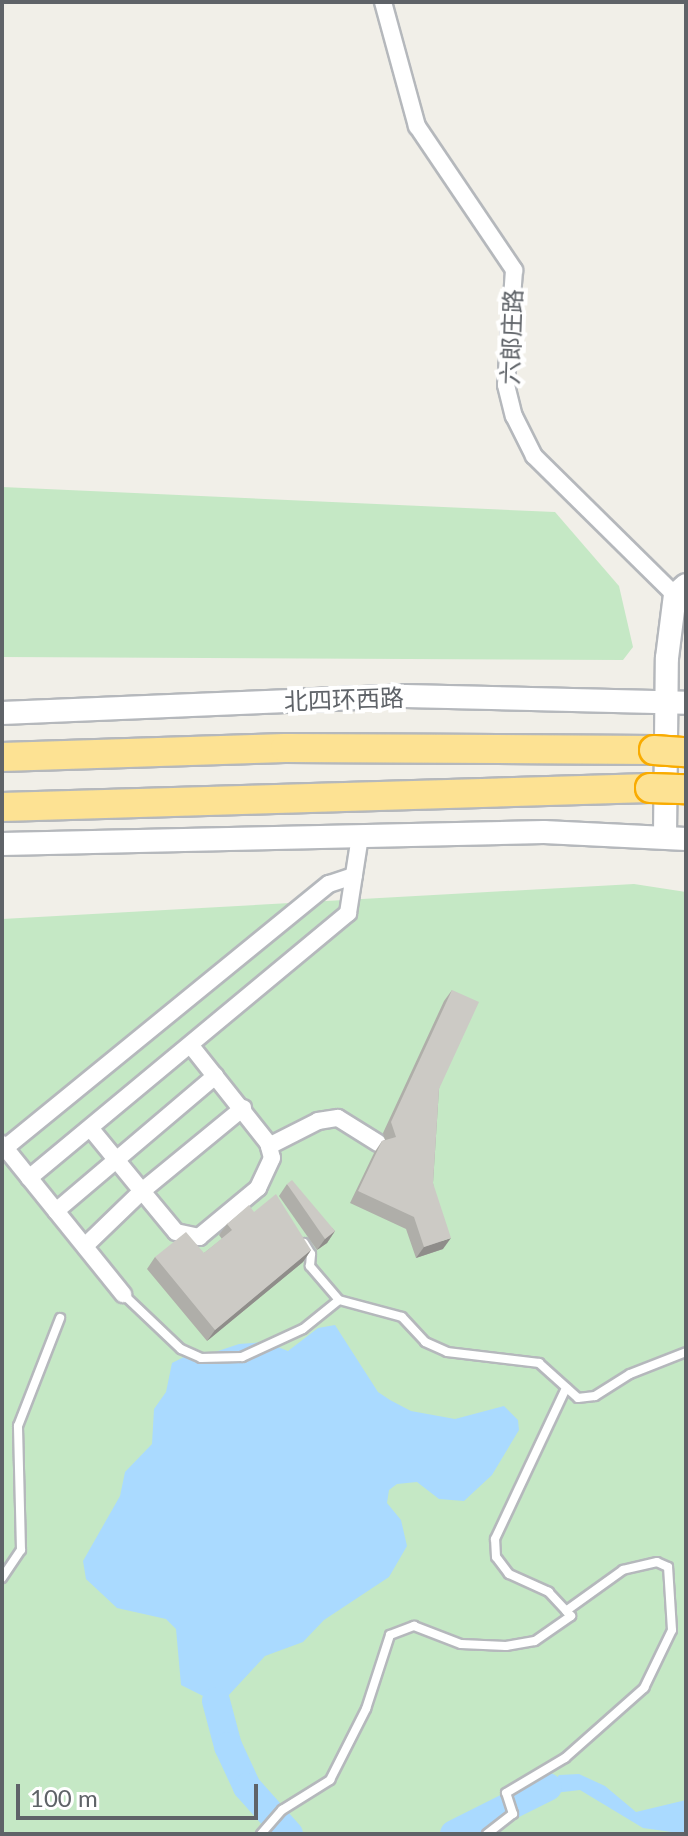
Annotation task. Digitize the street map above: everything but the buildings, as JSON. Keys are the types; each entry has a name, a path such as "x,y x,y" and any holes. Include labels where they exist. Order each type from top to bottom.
{"highway":[{"name":"北四环西路","path":"2,757 285,748 686,752"},
{"path":"2,807 686,789"}],"street":[{"name":"六郎庄路","path":"383,2 417,126 514,270 506,385 514,416 534,456 680,590"},
{"path":"2,844 544,832 676,838 675,702 680,590"},
{"name":"北四环西路","path":"2,713 405,696 675,702"},
{"path":"29,1178 192,1047 348,913 360,836"},
{"path":"123,1294 3,1146 329,884 354,876"},
{"path":"91,1129 115,1162 176,1232 199,1237 263,1192 272,1158 269,1146 243,1108 192,1047"},
{"path":"56,1211 215,1076"},
{"path":"85,1246 142,1191 243,1108"},
{"path":"269,1146 318,1121 338,1118 378,1143"}],"lane":[{"path":"295,1229 311,1254 310,1266 339,1300 402,1317 425,1342 447,1352 539,1363 578,1398 595,1396 630,1374 686,1352"},
{"path":"123,1294 160,1333 201,1358 242,1357 303,1329 339,1300"},
{"path":"2,1578 21,1550 18,1426 60,1318"},
{"path":"261,1834 282,1810 330,1780 344,1758 390,1635 414,1626 461,1644 506,1646 535,1641 565,1624 571,1616 549,1592 509,1574 496,1557 495,1539 566,1388"},
{"path":"487,1834 513,1814 506,1793 565,1758 644,1688 672,1630 668,1567 657,1562 623,1570 566,1611"}],"green space":[{"path":"2,487 555,512 619,586 633,647 623,660 2,657"},
{"path":"634,884 686,892 686,1834 2,1834 2,919"}],"water":[{"path":"335,1325 378,1392 390,1400 411,1411 455,1419 504,1406 518,1420 519,1430 492,1475 464,1501 439,1499 417,1482 397,1484 389,1490 387,1503 401,1520 407,1546 389,1577 324,1620 303,1642 265,1656 228,1696 211,1700 181,1685 176,1629 166,1619 117,1608 86,1579 83,1561 120,1496 125,1472 152,1444 154,1409 166,1392 172,1363 194,1352 212,1353 239,1344 265,1342 288,1351 318,1328"},
{"path":"579,1774 605,1786 636,1812 686,1800 686,1834 643,1828 580,1790 546,1794 559,1775"}],"waterway":[{"path":"216,1701 228,1746 247,1787 289,1834"},
{"path":"454,1834 548,1787"}]}
